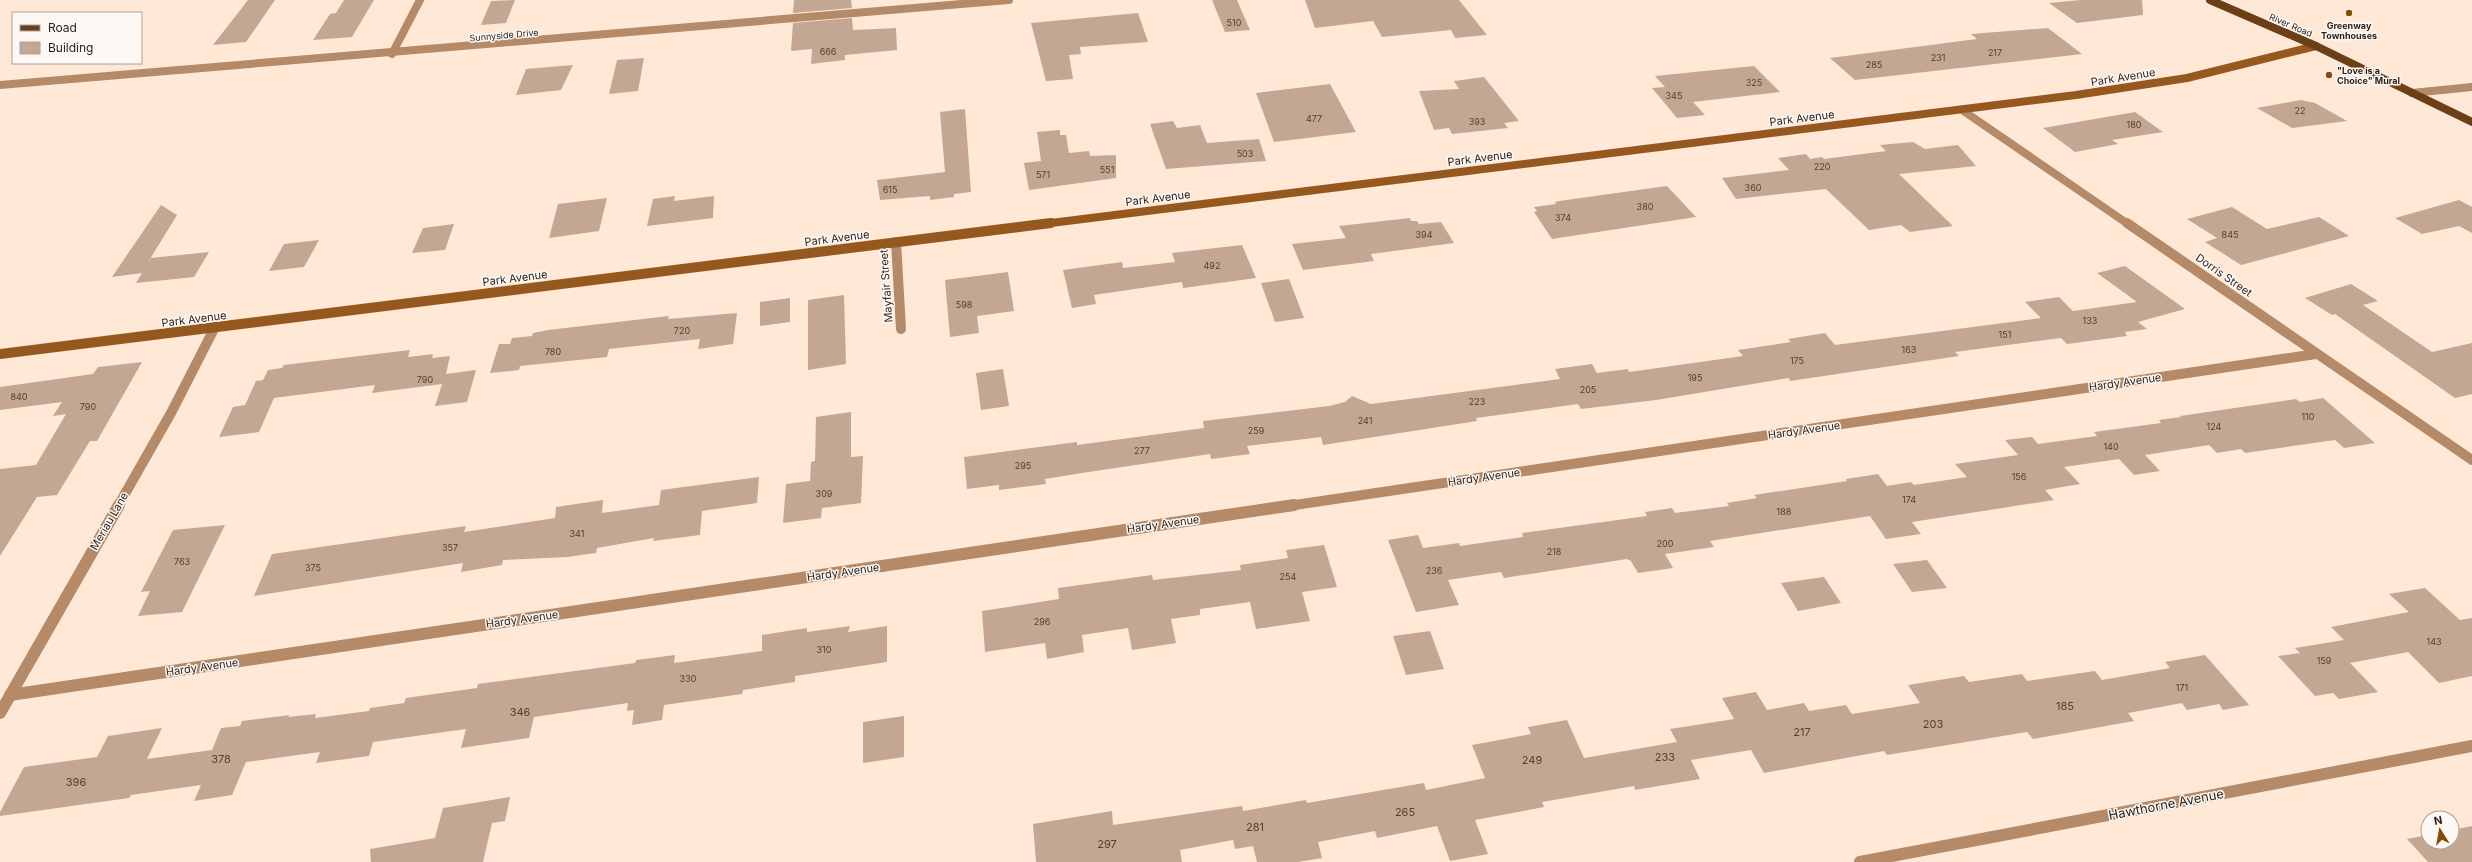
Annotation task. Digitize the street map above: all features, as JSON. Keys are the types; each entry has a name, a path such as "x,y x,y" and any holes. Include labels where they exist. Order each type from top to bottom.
{"main road":[{"name":"River Road","path":"2210,0 2316,46 2472,122"}],"street":[{"path":"392,54 420,0"},
{"name":"Sunnyside Drive","path":"0,85 392,54 1009,0"},
{"name":"Park Avenue","path":"0,354 1962,110 2146,85 2316,46"},
{"path":"2412,93 2472,86"},
{"name":"Dorris Street","path":"1962,110 2472,460"},
{"name":"Mayfair Street","path":"896,242 901,329"},
{"name":"Meriau Lane","path":"0,713 171,413 215,327"},
{"name":"Hardy Avenue","path":"10,695 2316,354"},
{"name":"Hawthorne Avenue","path":"1860,862 2472,746"}],"building":[{"path":"248,0 275,0 246,42 213,45"},
{"path":"344,0 374,0 352,37 313,40 330,14 336,13"},
{"path":"515,0 506,23 481,25 491,1"},
{"path":"794,0 851,0 852,8 793,13"},
{"path":"1212,0 1237,0 1250,30 1225,32"},
{"path":"1305,0 1459,0 1487,35 1455,38 1451,30 1382,37 1373,21 1315,28"},
{"path":"2081,0 2142,0 2143,15 2077,23 2049,3"},
{"path":"1138,13 1148,42 1080,47 1081,54 1069,55 1073,79 1046,81 1031,23"},
{"path":"852,18 853,30 896,28 897,50 845,55 845,60 811,64 812,49 791,51 793,23"},
{"path":"2048,28 2082,54 1855,80 1830,58 1977,39 1971,34"},
{"path":"644,58 638,91 609,94 617,60"},
{"path":"573,65 561,90 516,95 526,69"},
{"path":"1754,66 1780,92 1693,102 1705,115 1677,118 1652,88 1665,87 1655,76"},
{"path":"1484,77 1519,121 1504,123 1508,128 1452,134 1449,128 1434,130 1419,91 1459,89 1454,81"},
{"path":"1330,84 1356,132 1274,142 1256,93"},
{"path":"2301,100 2315,103 2347,121 2292,128 2257,108"},
{"path":"965,109 971,192 954,194 954,197 930,200 930,196 880,200 877,180 945,172 940,112"},
{"path":"2135,112 2163,132 2112,140 2118,144 2075,152 2043,128"},
{"path":"1173,121 1177,128 1200,125 1207,143 1259,139 1266,161 1166,169 1150,124"},
{"path":"1060,130 1060,135 1066,135 1069,153 1089,151 1090,156 1116,155 1116,178 1029,190 1024,163 1041,161 1037,132"},
{"path":"1913,142 1925,149 1958,145 1976,166 1899,174 1953,226 1910,232 1901,225 1869,230 1826,189 1736,199 1722,178 1789,170 1778,158 1806,154 1810,159 1822,157 1824,159 1886,151 1880,145"},
{"path":"1667,186 1696,217 1552,239 1534,212 1537,211 1534,207 1556,204 1555,202 1559,201"},
{"path":"675,196 674,201 714,196 713,218 647,226 653,199"},
{"path":"607,198 599,231 549,238 558,204"},
{"path":"2459,200 2472,207 2472,233 2459,226 2422,234 2395,218"},
{"path":"161,205 177,215 147,264 151,258 209,252 194,277 136,283 142,273 112,277"},
{"path":"2232,207 2267,229 2319,217 2349,236 2241,265 2205,242 2217,238 2187,219"},
{"path":"1410,218 1411,221 1417,221 1419,224 1441,222 1454,243 1371,254 1374,261 1303,270 1292,244 1346,238 1339,226"},
{"path":"454,224 445,250 412,253 423,228"},
{"path":"319,240 304,267 269,271 284,244"},
{"path":"1242,245 1256,278 1183,288 1182,282 1094,295 1096,304 1072,308 1063,270 1122,262 1123,268 1175,262 1172,253"},
{"path":"2125,266 2185,309 2138,322 2147,329 2125,332 2127,336 2067,344 2061,338 1955,352 1959,356 1790,381 1789,378 1656,400 1581,409 1578,404 1476,418 1477,421 1323,445 1321,437 1247,446 1250,454 1211,459 1210,454 1045,479 1046,484 999,490 999,485 967,489 964,457 1077,442 1077,445 1204,428 1203,421 1329,406 1345,402 1352,396 1371,404 1560,379 1555,369 1592,364 1597,373 1628,369 1629,372 1743,356 1738,350 1791,342 1788,339 1825,333 1835,345 2041,318 2025,302 2059,297 2073,311 2137,302 2097,273"},
{"path":"1008,272 1014,311 977,316 979,333 950,337 945,280"},
{"path":"1289,279 1304,318 1275,322 1261,283"},
{"path":"2351,284 2378,301 2363,305 2432,352 2472,343 2472,394 2455,398 2335,314 2332,315 2305,298"},
{"path":"844,295 846,364 808,370 808,300"},
{"path":"790,298 790,322 760,326 760,302"},
{"path":"737,313 733,344 698,349 700,339 609,349 607,357 520,366 519,370 490,373 499,344 510,344 512,338 532,336 533,333 548,330 669,316 668,319"},
{"path":"410,350 408,357 433,354 432,358 450,356 446,374 476,370 467,402 435,406 442,384 372,393 375,385 274,398 259,432 219,437 233,407 245,405 256,381 263,380 268,370 282,368 284,365"},
{"path":"142,362 97,441 90,441 57,495 37,497 0,556 0,469 36,465 66,414 53,416 62,402 0,410 0,387 93,374 98,367"},
{"path":"1003,369 1009,406 981,410 976,373"},
{"path":"2323,398 2375,443 2344,448 2335,440 2245,453 2241,449 2217,453 2209,445 2145,455 2160,471 2134,475 2119,459 2064,467 2080,484 2045,490 2054,500 1912,522 1921,534 1886,539 1870,516 1710,541 1714,547 1665,554 1673,568 1638,573 1631,561 1627,559 1504,578 1501,572 1448,580 1459,605 1416,612 1388,540 1418,535 1423,548 1459,543 1460,546 1523,537 1522,533 1647,516 1645,512 1672,508 1675,513 1729,506 1727,503 1757,498 1754,495 1847,481 1846,479 1878,474 1887,486 1911,482 1914,485 1967,477 1955,464 2018,455 2005,440 2032,437 2038,444 2097,436 2094,432 2161,423 2159,420 2181,417 2180,416 2296,399 2300,402"},
{"path":"851,412 851,457 863,456 861,503 822,508 821,518 783,523 786,484 810,481 811,462 815,461 816,417"},
{"path":"759,477 757,503 702,511 700,535 653,541 654,538 597,548 596,553 567,557 503,560 502,565 461,572 463,563 254,596 272,554 466,526 464,532 555,518 556,507 603,500 602,513 659,505 661,490"},
{"path":"225,525 182,612 138,616 150,591 141,592 173,530"},
{"path":"1324,545 1337,587 1302,592 1310,621 1256,629 1250,602 1200,609 1200,615 1171,619 1176,643 1132,650 1128,628 1082,635 1084,652 1047,659 1045,643 985,652 982,611 1059,599 1058,588 1152,575 1153,580 1241,570 1240,565 1288,558 1286,550"},
{"path":"1927,560 1947,588 1912,592 1893,564"},
{"path":"1824,577 1841,603 1798,611 1781,583"},
{"path":"2425,588 2460,620 2472,618 2472,676 2439,683 2408,652 2350,663 2378,692 2339,699 2333,693 2315,696 2278,656 2300,653 2295,648 2344,640 2331,627 2409,612 2389,594"},
{"path":"850,626 848,632 887,626 887,662 795,676 795,682 743,690 742,694 664,705 662,720 632,725 634,710 627,711 628,703 534,717 529,738 461,748 466,729 373,742 369,756 316,763 320,752 246,762 232,795 194,801 201,785 131,795 129,798 0,816 0,812 24,767 97,757 108,736 162,728 147,759 212,750 221,728 240,726 242,721 290,715 288,717 316,714 315,718 369,711 370,708 404,703 406,698 477,688 478,684 635,663 636,660 675,655 674,663 762,651 762,635 807,628 807,632"},
{"path":"1430,631 1444,669 1406,675 1393,636"},
{"path":"2205,655 2249,705 2223,710 2219,704 2187,710 2182,703 2128,713 2134,721 2033,739 2027,732 1887,755 1884,751 1764,773 1751,750 1691,760 1700,779 1635,790 1634,786 1542,802 1544,807 1475,820 1488,854 1450,861 1437,826 1377,838 1375,831 1318,842 1322,858 1298,862 1257,862 1253,846 1235,849 1233,840 1180,850 1182,862 1036,862 1033,824 1112,811 1113,825 1242,806 1243,811 1306,800 1307,803 1424,783 1426,790 1485,778 1472,745 1531,734 1528,727 1567,720 1584,758 1677,742 1670,729 1734,719 1722,698 1756,692 1767,710 1804,703 1809,711 1846,705 1852,714 1920,703 1908,685 1964,676 1969,682 2022,674 2027,681 2095,671 2102,680 2170,668 2165,662"},
{"path":"904,716 904,757 863,763 863,722"},
{"path":"510,797 505,821 492,823 483,862 371,862 370,849 435,838 443,808"},
{"path":"2472,826 2472,862 2428,862 2407,839 2420,837 2420,850 2460,850 2460,828"}],"place":[{"name":"Greenway Townhouses","path":"2349,13"},
{"name":"\"Love is a Choice\" Mural","path":"2329,75"}]}
